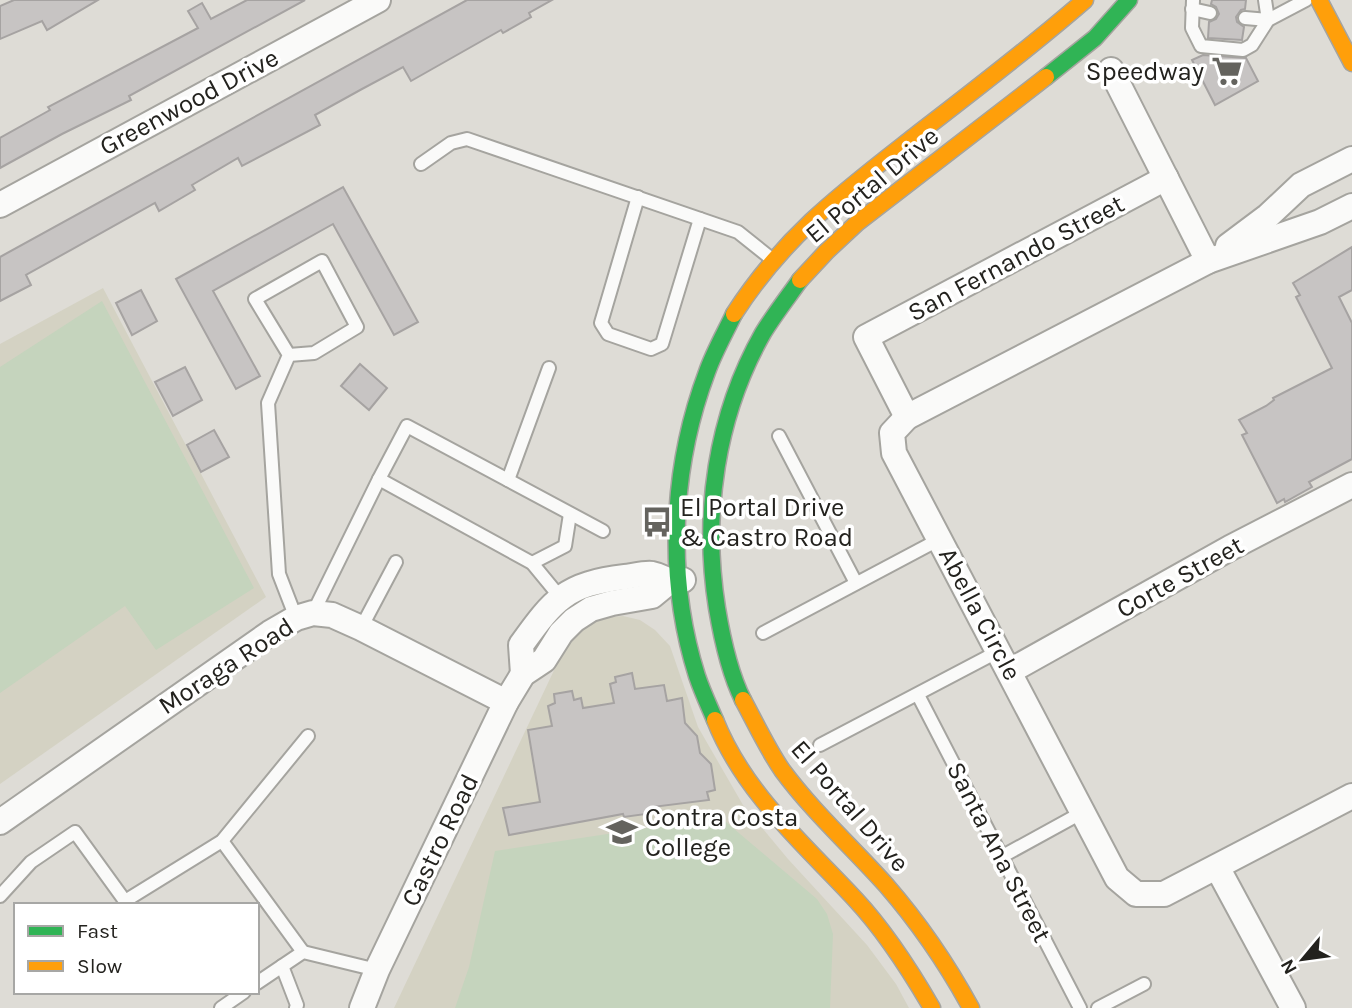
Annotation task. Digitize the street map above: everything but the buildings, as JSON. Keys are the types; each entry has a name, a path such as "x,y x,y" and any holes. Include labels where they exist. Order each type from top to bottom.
{"main road":[{"name":"El Portal Drive","path":"971,1008 924,933 886,884 797,790 763,740 727,659 716,610 708,526 715,470 732,403 767,328 785,270 805,224 1030,47 1085,0"},
{"name":"El Portal Drive","path":"932,1008 903,959 858,902 791,835 752,786 720,731 698,680 673,582 678,484 684,443 713,358 734,315 785,270 853,226 1095,38 1129,0"},
{"path":"1319,0 1352,63"}],"street":[{"name":"Greenwood Drive","path":"0,205 378,0"},
{"path":"1111,70 1208,261"},
{"path":"1208,261 1268,216 1301,185 1352,159"},
{"name":"San Fernando Street","path":"907,417 866,337 1166,178"},
{"path":"907,417 1208,261 1320,222 1352,206"},
{"name":"Abella Circle","path":"907,417 892,433 894,453 1116,878 1136,894 1164,894 1352,796"},
{"name":"Corte Street","path":"1005,661 1352,485"},
{"name":"Castro Road","path":"523,674 521,645 560,597 583,586 617,578 653,574 673,582"},
{"name":"Castro Road","path":"362,1008 377,970 506,702 523,674 544,660 561,634 574,620 591,609 652,596 673,582 712,576"},
{"name":"Moraga Road","path":"0,822 270,633 305,616 332,615 506,702"},
{"path":"1217,867 1293,1008"}],"lane":[{"path":"1265,0 1268,20"},
{"path":"1210,13 1193,5 1192,28 1201,46 1242,50 1252,46 1268,20 1306,0"},
{"path":"1245,18 1268,20"},
{"path":"421,164 451,143 467,139 738,232 785,270"},
{"path":"638,197 601,323 608,334 651,349 662,344 700,219"},
{"path":"321,261 357,327 314,353 289,355 255,299 321,261"},
{"path":"289,355 268,403 279,573 305,616"},
{"path":"508,481 549,368"},
{"path":"305,616 407,426 603,531"},
{"path":"779,436 856,583"},
{"path":"379,479 532,563 560,597"},
{"path":"532,563 565,546 570,514"},
{"path":"763,633 940,539"},
{"path":"362,628 396,562"},
{"path":"820,745 918,695 1005,661"},
{"name":"Santa Ana Street","path":"918,695 1080,1008"},
{"path":"0,896 31,862 75,832 125,901 222,841 307,736"},
{"path":"1001,857 1083,812"},
{"path":"222,841 303,952 377,970"},
{"path":"259,982 303,952"},
{"path":"282,966 296,1008"},
{"path":"1098,1008 1144,984"},
{"path":"220,1008 241,994"}],"shaded area":[{"path":"103,288 266,597 0,784 0,344"},
{"name":"Contra Costa College","path":"623,616 640,620 655,630 670,646 698,727 743,805 788,859 867,945 896,984 909,1008 394,1008 566,645 582,626 599,618"}],"green space":[{"path":"102,301 254,588 156,650 125,606 0,693 0,367"},
{"path":"720,817 817,899 827,914 833,934 830,1008 455,1008 469,967 495,851"}],"traffic: fast":[{"path":"1046,77 1095,38 1129,0"},
{"path":"743,700 724,643 713,573 711,537 717,466 734,398 747,365 763,333 800,280"},
{"path":"715,720 697,676 687,639 680,601 677,523 686,446 695,409 710,365 734,314"}],"traffic: slow":[{"path":"734,314 774,261 816,217 1085,0"},
{"path":"1319,0 1352,63"},
{"path":"800,280 857,223 1046,77"},
{"path":"743,700 782,770 910,914 971,1008"},
{"path":"715,720 727,746 758,794 877,925 932,1008"}],"place":[{"name":"Speedway","path":"1227,71"},
{"name":"El Portal Drive & Castro Road","path":"657,522"},
{"name":"Contra Costa College","path":"622,832"}]}
